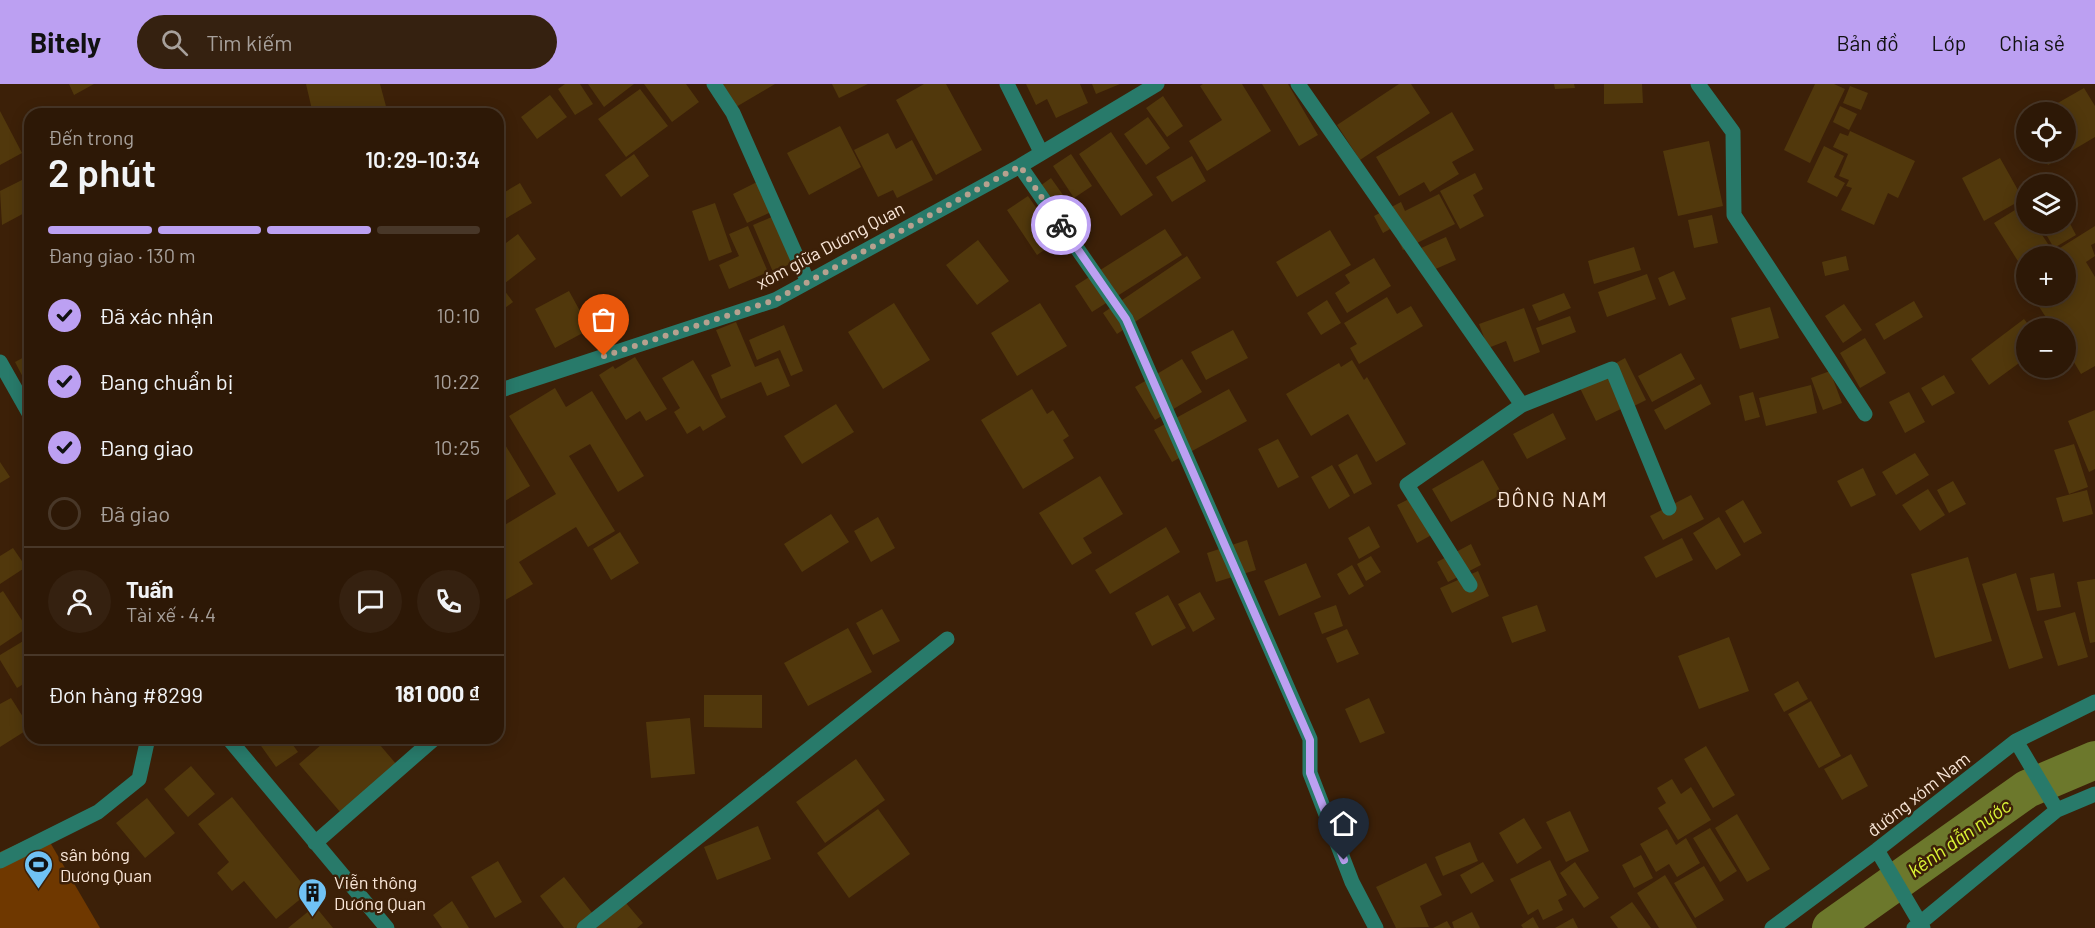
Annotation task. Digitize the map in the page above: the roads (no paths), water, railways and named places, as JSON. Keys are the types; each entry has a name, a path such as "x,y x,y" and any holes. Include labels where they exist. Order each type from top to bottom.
{"lane":[{"path":"714,84 733,113 807,280"},
{"path":"1007,84 1041,152"},
{"name":"xóm giữa Dương Quan","path":"504,389 775,300 807,280 1020,166 1157,84"},
{"path":"1298,84 1522,405"},
{"path":"1698,84 1733,132 1734,215 1865,414"},
{"path":"1020,166 1126,319 1310,740 1310,773 1352,882 1376,928"},
{"path":"0,362 24,404"},
{"path":"1470,585 1407,485 1522,405 1612,369 1669,508"},
{"path":"584,928 947,639"},
{"name":"đường xóm Nam","path":"1772,928 1879,855 2016,741 2095,702"},
{"path":"2016,741 2057,810"},
{"path":"0,861 98,812 139,779 147,744"},
{"path":"233,744 387,928"},
{"path":"315,843 428,744"},
{"path":"1879,855 1907,900 1919,926 2057,810 2095,794"}],"waterway":[{"name":"kênh dẫn nước","path":"1831,928 2027,789 2095,760"}],"place":[{"name":"sân bóng Dương Quan","path":"39,890"},
{"name":"Viễn thông Dương Quan","path":"313,918"}],"district":[{"name":"ĐÔNG NAM","path":"1552,498"}]}
